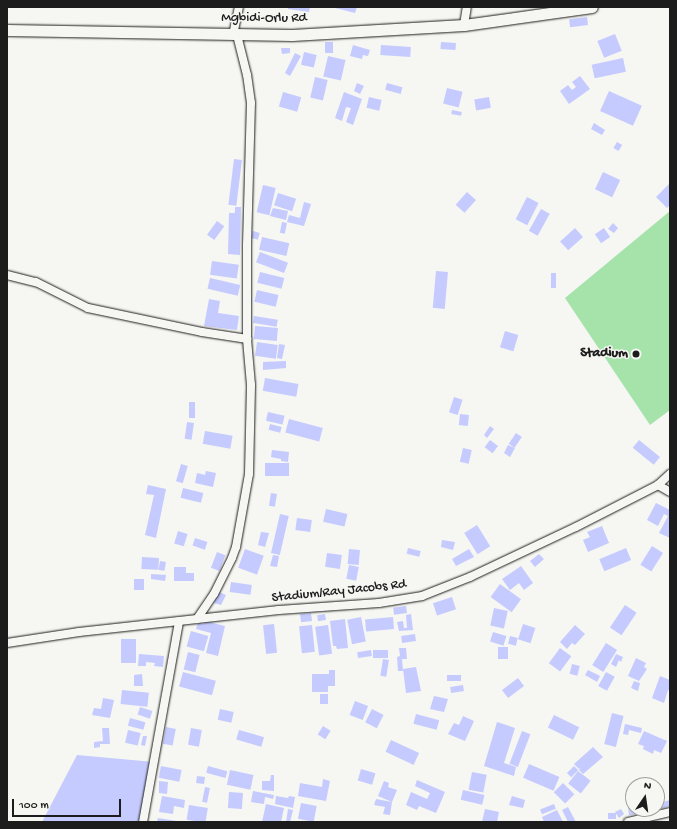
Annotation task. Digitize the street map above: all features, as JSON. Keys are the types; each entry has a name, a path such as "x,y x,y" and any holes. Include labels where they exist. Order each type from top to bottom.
{"main road":[{"name":"Mgbidi-Orlu Rd","path":"7,30 292,35 464,25 592,7"}],"street":[{"path":"197,619 214,594 234,553 249,474 251,385 247,339 247,245 251,103 247,75 235,35 239,7"},
{"path":"464,25 467,7"},
{"path":"7,275 36,282 88,308 202,332 247,339"},
{"name":"Stadium/Ray Jacobs Rd","path":"7,643 79,632 279,610 379,603 422,596 470,577 576,527 658,485 670,474"},
{"path":"658,485 670,492"},
{"path":"143,822 179,621"},
{"path":"628,822 670,812"}],"green space":[{"name":"Stadium","path":"670,211 670,410 650,425 565,298"}],"building":[{"path":"288,7 310,7 309,12 288,9"},
{"path":"331,7 357,7 355,13"},
{"path":"587,17 588,25 570,27 569,19"},
{"path":"615,34 622,51 604,58 597,41"},
{"path":"325,42 333,42 333,53 325,53"},
{"path":"441,42 456,43 455,50 441,49"},
{"path":"353,45 370,50 368,56 363,55 362,59 350,56"},
{"path":"381,45 411,47 410,57 380,55"},
{"path":"281,48 290,48 290,53 282,54"},
{"path":"304,52 317,55 314,68 301,65"},
{"path":"295,53 301,56 290,76 285,73"},
{"path":"328,56 346,60 341,81 323,76"},
{"path":"623,58 626,72 595,78 592,65"},
{"path":"580,76 590,89 569,104 560,91 568,85 572,90 576,87 572,82"},
{"path":"315,77 328,80 323,100 310,97"},
{"path":"357,83 364,86 360,94 354,91"},
{"path":"387,83 402,87 401,94 385,90"},
{"path":"447,88 463,92 459,107 443,104"},
{"path":"609,91 642,106 633,126 600,111"},
{"path":"283,92 301,97 297,112 279,106"},
{"path":"344,92 362,99 353,125 346,122 351,108 346,107 342,121 335,118"},
{"path":"369,97 382,100 379,111 367,108"},
{"path":"489,97 491,108 476,110 474,100"},
{"path":"452,110 462,112 461,116 451,114"},
{"path":"594,123 605,130 602,135 591,129"},
{"path":"617,142 622,145 619,151 613,148"},
{"path":"234,159 242,160 236,206 228,205"},
{"path":"603,172 620,180 612,197 595,189"},
{"path":"670,183 670,205 667,208 656,197"},
{"path":"263,185 276,188 269,215 257,212"},
{"path":"467,192 476,200 465,213 456,205"},
{"path":"278,193 296,199 292,211 274,205"},
{"path":"527,197 539,203 527,225 516,219"},
{"path":"304,202 311,204 304,226 287,222 289,215 300,218"},
{"path":"235,207 241,207 240,255 228,254 229,213 235,213"},
{"path":"273,208 288,211 286,220 270,216"},
{"path":"541,209 550,214 538,236 529,231"},
{"path":"217,221 224,226 214,240 207,235"},
{"path":"282,222 287,223 285,234 280,233"},
{"path":"613,223 618,228 614,233 608,229"},
{"path":"575,228 583,237 568,250 560,241"},
{"path":"604,228 610,237 601,243 595,234"},
{"path":"253,231 260,233 258,240 251,238"},
{"path":"262,237 289,243 286,256 259,250"},
{"path":"260,252 288,263 284,273 256,262"},
{"path":"212,261 239,265 237,279 210,275"},
{"path":"436,271 448,272 445,309 433,308"},
{"path":"260,272 284,278 282,289 257,283"},
{"path":"551,273 556,273 556,288 551,288"},
{"path":"210,278 240,285 238,296 208,289"},
{"path":"257,290 278,295 276,307 254,302"},
{"path":"209,299 220,301 218,313 239,316 237,330 204,326"},
{"path":"254,316 278,320 277,327 253,323"},
{"path":"255,326 278,328 277,341 254,339"},
{"path":"505,331 518,335 513,351 500,347"},
{"path":"257,342 278,345 276,359 255,356"},
{"path":"279,344 285,345 282,359 277,358"},
{"path":"286,361 286,368 263,370 263,362"},
{"path":"265,378 298,384 296,397 263,391"},
{"path":"454,397 463,400 458,415 449,412"},
{"path":"189,402 195,402 195,418 189,418"},
{"path":"268,412 285,416 283,425 266,421"},
{"path":"460,414 469,415 468,426 459,425"},
{"path":"289,419 323,428 319,442 285,433"},
{"path":"187,422 194,423 192,440 185,439"},
{"path":"270,424 282,427 280,433 269,430"},
{"path":"490,426 494,429 487,438 484,435"},
{"path":"205,431 233,436 230,449 203,444"},
{"path":"516,433 522,437 515,448 509,444"},
{"path":"490,440 498,446 493,453 485,447"},
{"path":"639,440 660,457 654,465 633,448"},
{"path":"508,445 515,448 510,457 504,453"},
{"path":"463,448 472,450 469,464 460,462"},
{"path":"272,450 289,452 288,462 271,457"},
{"path":"265,463 289,463 289,476 265,476"},
{"path":"181,464 188,466 183,483 176,481"},
{"path":"206,471 216,473 213,487 195,483 197,473 205,475"},
{"path":"148,485 166,489 156,538 145,535 154,495 146,494"},
{"path":"183,488 203,493 201,503 181,498"},
{"path":"271,493 277,494 275,507 269,506"},
{"path":"656,503 670,510 670,538 659,533 668,516 664,514 658,526 647,520"},
{"path":"326,509 347,514 345,527 323,522"},
{"path":"280,514 289,516 280,555 271,553"},
{"path":"297,518 312,520 310,532 295,530"},
{"path":"477,525 490,546 478,554 464,533"},
{"path":"602,526 609,543 588,552 583,540 590,537 587,532"},
{"path":"178,531 188,534 184,546 174,543"},
{"path":"261,532 269,533 265,547 258,545"},
{"path":"195,538 207,542 205,550 193,546"},
{"path":"442,540 455,542 453,550 441,547"},
{"path":"652,546 663,553 651,572 640,565"},
{"path":"408,548 421,551 419,557 407,554"},
{"path":"626,548 631,560 604,571 599,559"},
{"path":"245,549 264,556 257,575 238,568"},
{"path":"349,549 360,550 359,565 348,564"},
{"path":"469,549 474,557 456,566 452,559"},
{"path":"217,552 225,555 219,571 211,568"},
{"path":"327,553 342,555 340,569 325,567"},
{"path":"539,554 544,559 535,567 530,561"},
{"path":"273,555 279,556 277,567 270,566"},
{"path":"142,557 159,558 158,570 141,569"},
{"path":"160,561 166,562 165,571 159,570"},
{"path":"349,565 359,567 356,581 346,579"},
{"path":"521,566 533,583 524,590 519,583 510,590 502,579"},
{"path":"174,567 186,567 186,573 194,573 194,581 174,581"},
{"path":"151,574 166,575 165,581 151,579"},
{"path":"134,579 144,579 144,590 134,590"},
{"path":"231,582 252,585 250,595 230,592"},
{"path":"500,584 521,599 512,612 491,597"},
{"path":"219,592 226,595 221,605 214,603"},
{"path":"452,597 456,609 437,616 433,603"},
{"path":"625,605 637,613 622,635 610,627"},
{"path":"406,606 407,613 394,615 393,608"},
{"path":"494,608 508,611 504,629 490,626"},
{"path":"311,613 312,621 301,622 300,614"},
{"path":"325,614 326,620 318,621 317,615"},
{"path":"411,614 413,630 399,631 397,622 403,621 404,628 407,628 406,615"},
{"path":"361,617 366,642 352,644 347,620"},
{"path":"393,617 394,629 366,631 365,619"},
{"path":"345,619 348,648 337,649 336,646 333,646 330,621"},
{"path":"205,621 225,626 218,656 206,653 211,633 196,629 198,623 204,624"},
{"path":"274,624 277,653 266,654 263,625"},
{"path":"523,624 535,628 530,643 518,639"},
{"path":"312,625 315,652 302,653 299,626"},
{"path":"328,625 332,654 319,656 315,627"},
{"path":"575,625 585,634 575,645 572,643 567,649 560,642"},
{"path":"191,631 208,636 204,651 187,646"},
{"path":"493,632 506,636 503,646 490,642"},
{"path":"415,634 416,641 402,643 401,636"},
{"path":"510,636 518,638 516,646 508,644"},
{"path":"121,639 136,639 136,663 121,663"},
{"path":"606,643 617,650 603,672 592,665"},
{"path":"498,647 508,647 508,659 498,659"},
{"path":"399,648 406,648 407,659 402,659 403,671 398,671 397,657 400,656"},
{"path":"560,648 571,656 560,672 549,663"},
{"path":"371,650 372,656 358,658 357,652"},
{"path":"373,650 388,650 388,658 373,658"},
{"path":"188,652 200,655 195,672 184,669"},
{"path":"139,654 164,656 163,667 154,666 155,663 146,662 146,666 138,666"},
{"path":"616,654 623,657 621,662 619,660 616,667 611,664"},
{"path":"636,658 646,663 644,667 647,669 639,681 628,676"},
{"path":"383,659 389,660 386,677 380,676"},
{"path":"572,664 580,666 577,676 570,674"},
{"path":"416,667 421,691 406,693 403,669"},
{"path":"329,670 335,670 335,686 328,686 328,692 312,692 312,674 329,674"},
{"path":"588,670 600,676 597,682 585,675"},
{"path":"183,672 216,681 212,695 179,686"},
{"path":"606,672 615,677 607,691 598,686"},
{"path":"142,674 143,686 134,686 134,675"},
{"path":"447,675 461,675 461,681 447,681"},
{"path":"660,676 670,680 670,691 668,690 664,703 652,698"},
{"path":"518,678 524,686 508,698 502,690"},
{"path":"634,681 640,683 638,691 631,688"},
{"path":"463,685 464,691 451,693 450,687"},
{"path":"122,690 149,693 147,707 121,704"},
{"path":"320,694 328,694 328,704 320,704"},
{"path":"434,696 448,699 444,712 430,709"},
{"path":"103,698 114,700 110,718 92,715 94,708 101,709"},
{"path":"355,701 368,706 363,720 350,715"},
{"path":"140,707 152,711 150,719 138,715"},
{"path":"220,709 234,712 231,723 218,720"},
{"path":"372,709 384,715 377,728 365,722"},
{"path":"612,713 624,716 616,747 604,744"},
{"path":"416,714 439,720 437,730 413,724"},
{"path":"554,715 579,727 573,740 548,728"},
{"path":"463,716 474,721 465,741 448,734 454,723 459,725"},
{"path":"130,718 145,722 143,730 128,726"},
{"path":"497,722 515,728 504,763 516,767 514,776 484,766"},
{"path":"625,724 642,728 641,733 629,730 628,735 623,734"},
{"path":"323,726 331,731 325,739 318,734"},
{"path":"166,727 176,729 173,746 163,744"},
{"path":"102,728 109,728 110,744 100,744 100,747 94,748 94,742 103,741"},
{"path":"191,728 202,730 199,747 188,745"},
{"path":"128,730 141,733 138,746 125,743"},
{"path":"239,730 264,737 261,747 236,740"},
{"path":"522,731 530,734 518,767 509,764"},
{"path":"644,731 667,741 661,753 654,750 653,754 643,749 644,746 638,744"},
{"path":"143,736 147,736 145,746 141,745"},
{"path":"391,740 419,753 414,765 386,752"},
{"path":"593,747 603,757 583,774 579,770 581,768 579,769 574,764"},
{"path":"77,755 154,762 143,822 42,822"},
{"path":"529,764 559,777 554,791 523,778"},
{"path":"161,766 182,770 179,782 159,778"},
{"path":"208,766 227,771 226,778 206,773"},
{"path":"574,766 578,770 571,777 567,773"},
{"path":"361,769 375,773 372,785 358,781"},
{"path":"230,770 253,775 250,790 227,785"},
{"path":"578,771 591,781 581,793 568,784"},
{"path":"472,772 487,775 483,793 469,790"},
{"path":"271,775 274,775 274,791 262,790 262,781 270,781"},
{"path":"197,776 205,777 204,784 196,783"},
{"path":"323,779 330,781 326,801 298,796 300,783 322,787"},
{"path":"417,780 445,792 436,813 419,806 417,810 406,805 411,792 427,799 430,793 415,786"},
{"path":"159,781 168,782 167,794 159,793"},
{"path":"384,781 389,783 388,787 397,790 392,802 378,796"},
{"path":"563,783 574,794 565,804 554,792"},
{"path":"205,787 210,788 207,803 202,802"},
{"path":"463,790 484,795 482,805 461,800"},
{"path":"253,791 274,795 273,799 265,797 264,804 251,802"},
{"path":"229,792 243,793 242,809 228,808"},
{"path":"162,796 185,800 184,808 174,806 173,814 159,812"},
{"path":"276,796 288,798 289,796 295,797 293,808 275,804"},
{"path":"512,796 525,800 523,808 509,805"},
{"path":"376,799 392,802 390,815 383,814 385,807 374,805"},
{"path":"670,800 670,806 665,808 665,801"},
{"path":"301,803 317,806 314,822 298,819"},
{"path":"266,804 284,808 281,822 262,822"},
{"path":"554,804 556,809 542,814 540,810"},
{"path":"189,805 208,808 206,822 187,820"},
{"path":"568,807 576,822 568,822 562,810"},
{"path":"288,809 293,810 290,822 286,822"},
{"path":"485,809 499,812 497,822 482,822"},
{"path":"621,809 624,814 619,818 615,812"},
{"path":"557,810 563,822 544,822 542,817"},
{"path":"608,813 616,813 616,819 608,819"},
{"path":"158,818 177,821 177,822 157,822"}],"place":[{"name":"Stadium","path":"636,354"}]}
